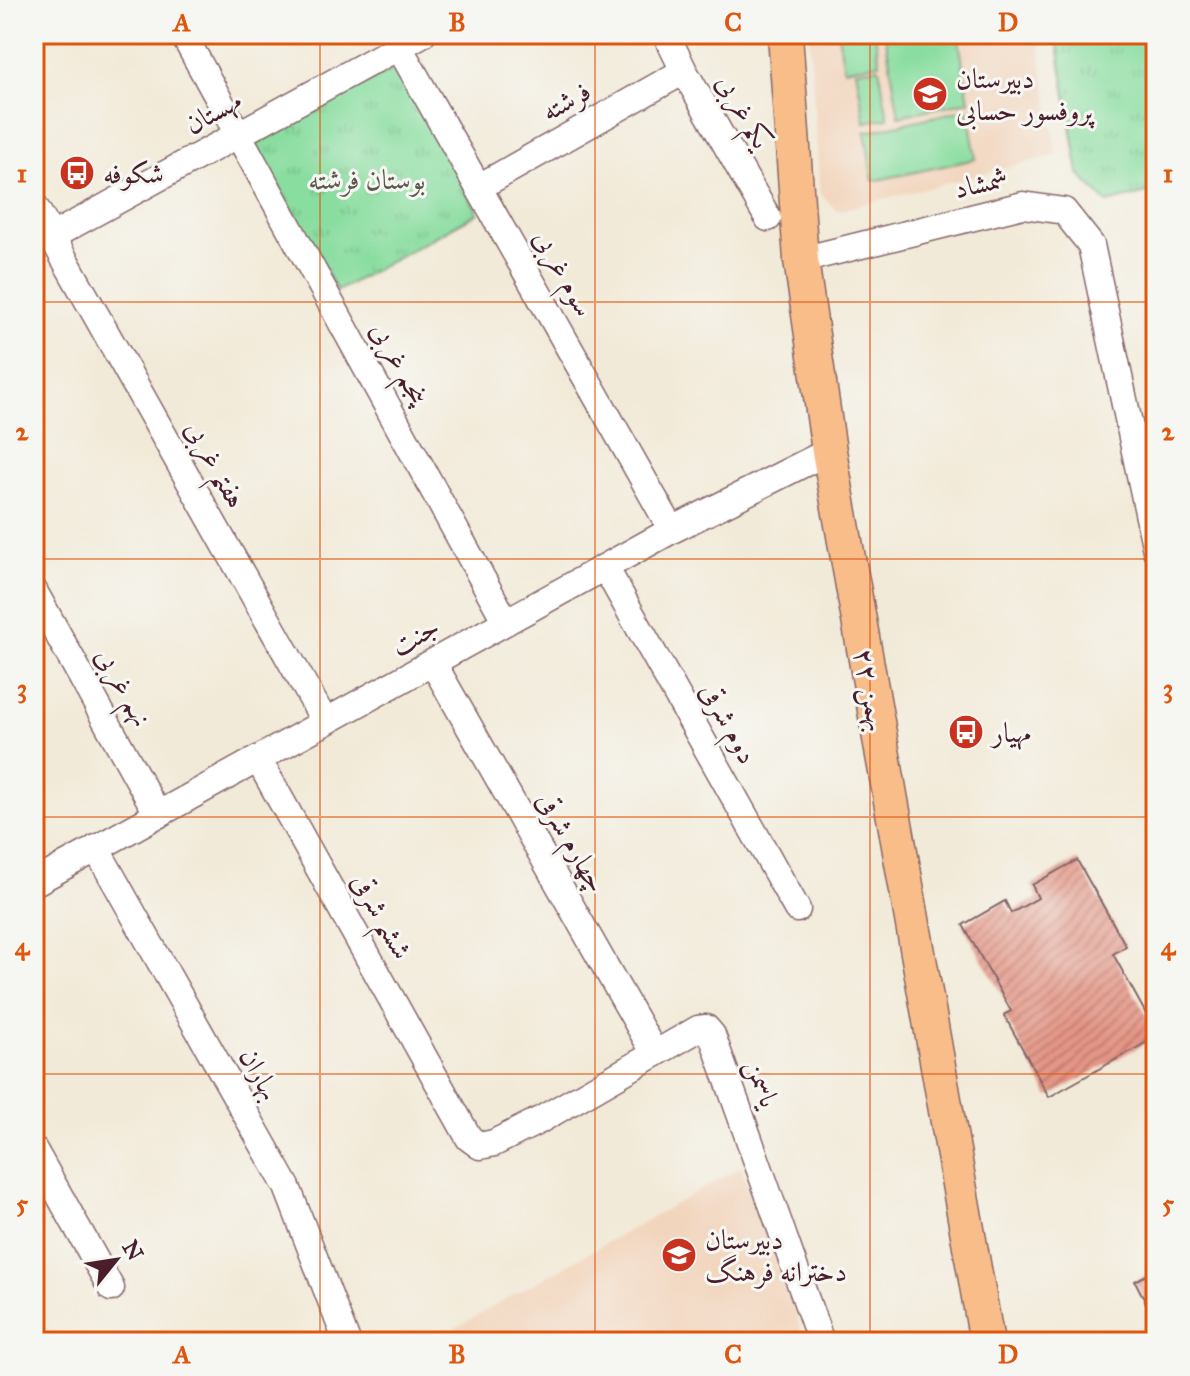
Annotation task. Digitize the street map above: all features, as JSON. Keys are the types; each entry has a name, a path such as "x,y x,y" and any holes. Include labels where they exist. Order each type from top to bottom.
{"main road":[{"name":"۲۲ بهمن","path":"785,34 801,260 829,451 987,1342"}],"street":[{"name":"پنجم غربی","path":"183,34 506,622"},
{"name":"مهستان","path":"43,241 422,34"},
{"name":"یکم غربی","path":"666,34 768,218"},
{"name":"سوم غربی","path":"399,47 672,530"},
{"name":"فرشته","path":"479,187 684,71"},
{"name":"هفتم غربی","path":"34,205 43,241 325,722"},
{"name":"شمشاد","path":"801,260 1023,205 1064,211 1091,245 1152,509 1156,550"},
{"name":"جنت","path":"34,883 672,530 829,451"},
{"name":"دوم شرقی","path":"605,567 797,909"},
{"name":"نهم غربی","path":"34,591 158,815"},
{"name":"چهارم شرقی","path":"433,663 655,1054"},
{"name":"ششم شرقی","path":"258,759 469,1138 480,1146 494,1143 540,1120"},
{"name":"بهاران","path":"96,848 287,1187 347,1342"},
{"name":"یاسمن","path":"540,1120 698,1029 706,1028 712,1035 821,1342"},
{"path":"34,1150 111,1288"}],"shaded area":[{"name":"دبیرستان پروفسور حسابی","path":"809,34 1037,34 1057,155 837,211 820,193"},
{"name":"دبیرستان دخترانه فرهنگ","path":"741,1167 806,1342 430,1342"}],"green space":[{"path":"838,34 875,34 880,63 844,69"},
{"path":"885,34 958,34 969,101 899,116"},
{"path":"1056,34 1156,34 1156,191 1107,203 1079,174"},
{"name":"بوستان فرشته","path":"398,66 478,213 337,291 256,144"},
{"path":"879,67 888,118 865,122 856,70"},
{"path":"968,109 976,159 873,181 865,132"}],"building":[{"path":"1077,860 1126,946 1113,954 1156,1037 1049,1097 1004,1015 1011,1011 963,925 1005,901 1011,913 1038,898 1032,885"},
{"path":"1156,1270 1156,1323 1135,1281"}],"place":[{"name":"دبیرستان پروفسور حسابی","path":"930,94"},
{"name":"شکوفه","path":"77,173"},
{"name":"مهیار","path":"966,732"},
{"name":"دبیرستان دخترانه فرهنگ","path":"679,1255"}]}
